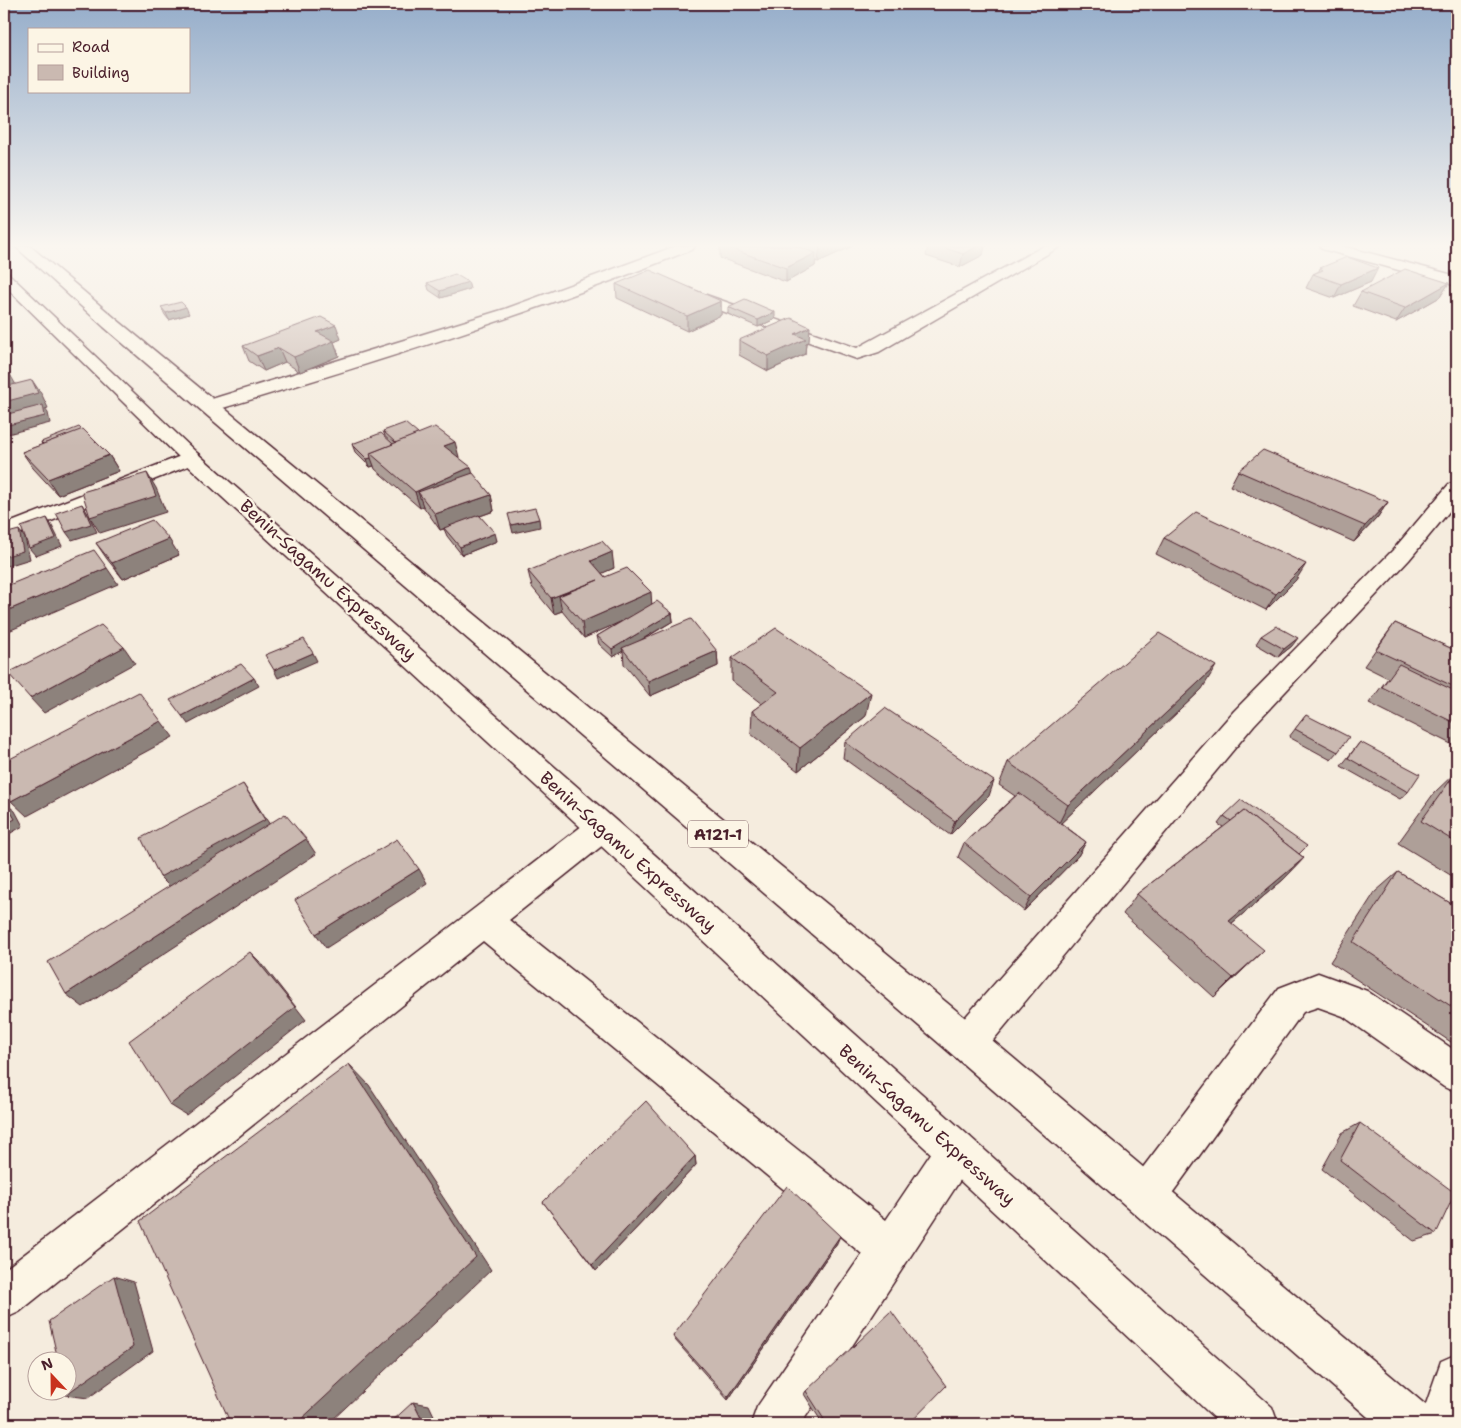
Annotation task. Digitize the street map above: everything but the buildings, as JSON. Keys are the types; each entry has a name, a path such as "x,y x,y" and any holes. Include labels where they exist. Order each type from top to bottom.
{"main road":[{"name":"Benin-Sagamu Expressway","path":"41,313 191,458 602,828 1255,1424"},
{"name":"A121-1","path":"100,313 967,1043 1411,1424"},
{"path":"209,406 435,339 510,313"},
{"path":"741,313 857,354 873,348 936,313"},
{"path":"4,533 191,458"},
{"path":"967,1043 1244,718 1401,555 1457,489"},
{"path":"4,1297 482,920 602,828"},
{"path":"482,920 890,1250"},
{"path":"1146,1196 1291,1000 1318,990 1354,1003 1457,1074"},
{"path":"774,1424 956,1151"},
{"path":"1442,1424 1457,1377"}]}
